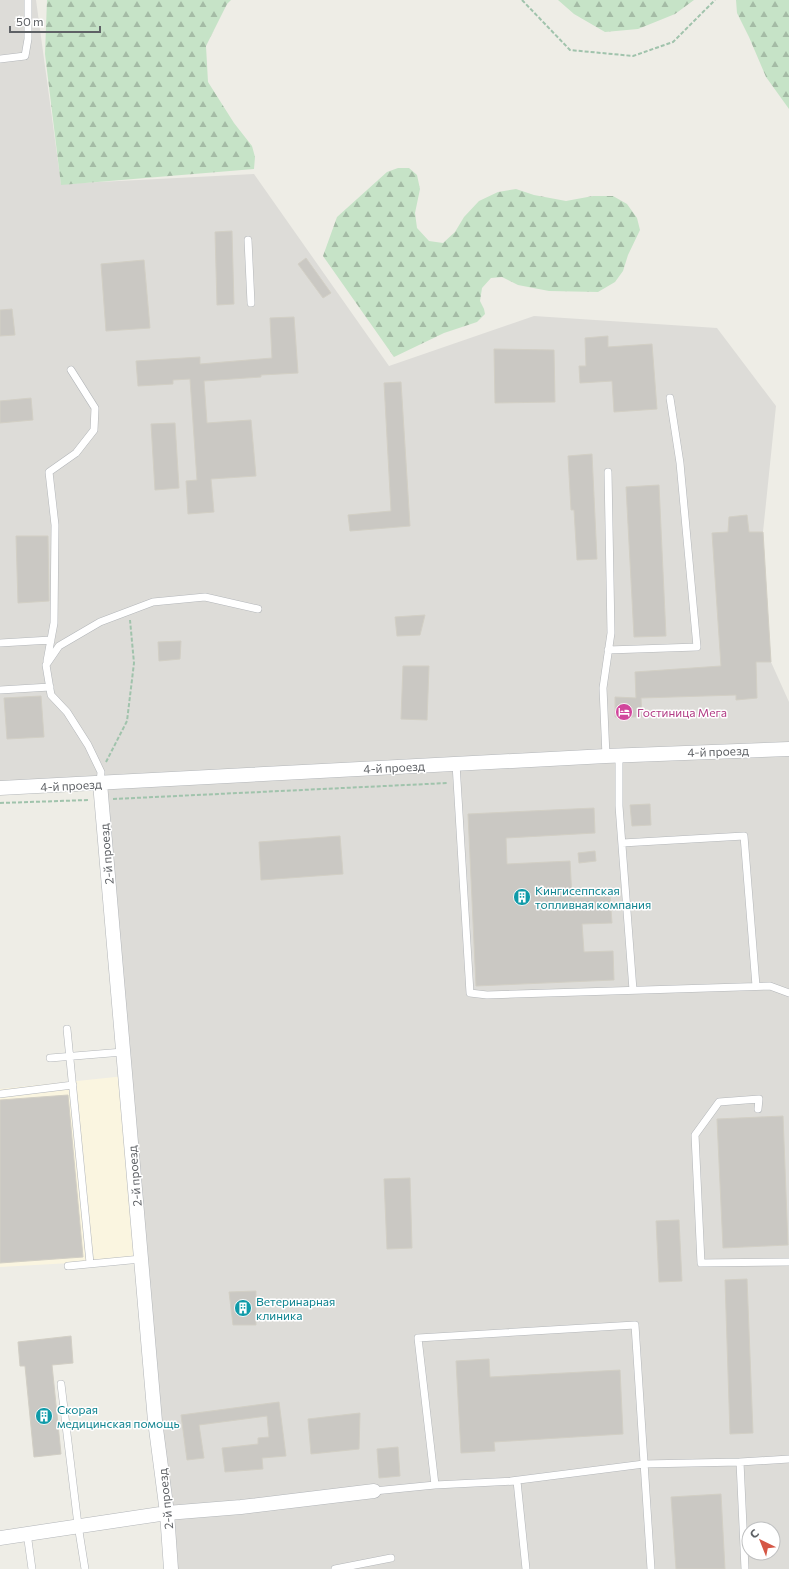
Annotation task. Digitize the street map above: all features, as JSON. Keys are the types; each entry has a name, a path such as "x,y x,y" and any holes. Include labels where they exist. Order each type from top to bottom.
{"street":[{"name":"4-й проезд","path":"0,788 100,778 456,764 612,755 789,749"},
{"name":"2-й проезд","path":"100,778 141,1260 172,1569"},
{"path":"0,1538 167,1513 241,1507 374,1491"}],"lane":[{"path":"0,58 24,56 28,39 28,0"},
{"path":"248,240 251,303"},
{"path":"71,370 95,408 94,430 76,453 49,472 55,525 54,623 46,666 51,695 67,712 88,745 100,778"},
{"path":"608,650 697,647 680,463 670,398"},
{"path":"608,472 611,633 603,688 619,806 632,990"},
{"path":"46,666 59,646 100,622 153,602 205,598 258,609"},
{"path":"0,643 51,640"},
{"path":"0,690 50,687"},
{"path":"456,764 470,993 487,995 770,986 789,994"},
{"path":"622,843 744,836 756,986"},
{"path":"67,1029 71,1056 90,1263"},
{"path":"50,1058 123,1052"},
{"path":"0,1094 73,1085"},
{"path":"758,1109 759,1099 720,1102 695,1135 701,1263 789,1262"},
{"path":"68,1266 141,1260"},
{"path":"435,1485 418,1338 635,1325 652,1569"},
{"path":"61,1384 78,1526 85,1569"},
{"path":"511,1481 644,1464 740,1462 789,1459"},
{"path":"740,1462 745,1569"},
{"path":"374,1491 435,1485 517,1481 526,1569"},
{"path":"26,1533 32,1569"},
{"path":"335,1569 391,1558"}],"path":[{"path":"522,0 570,50 633,56 673,42 715,0"},
{"path":"100,778 127,721 134,663 129,611"},
{"path":"0,803 101,800 458,783"}],"shaded area":[{"path":"0,0 36,0 61,184 254,174 389,366 534,316 717,328 776,406 763,532 771,662 789,702 789,1569 171,1569 100,784 0,788"},
{"path":"125,1076 141,1259 0,1267 0,1089"}],"green space":[{"path":"47,0 231,0 227,4 206,46 208,82 234,123 252,146 255,157 254,169 61,185 45,54"},
{"path":"558,0 694,0 675,14 638,29 605,32 574,14"},
{"path":"736,0 789,0 789,109 766,77 737,13"},
{"path":"398,168 409,168 417,175 420,189 415,213 417,228 429,241 443,243 455,232 464,217 479,201 498,192 516,189 534,195 566,201 593,196 613,196 627,204 637,218 640,230 628,255 623,271 615,282 598,292 549,291 518,285 502,277 491,278 482,288 480,301 485,314 477,322 444,333 394,357 323,256 337,217 387,172"}],"building":[{"path":"232,231 234,304 217,305 215,232"},
{"path":"306,258 331,293 323,298 298,264"},
{"path":"144,260 150,328 106,331 101,264"},
{"path":"12,309 15,335 0,336 0,310"},
{"path":"294,317 298,373 204,381 207,423 251,420 256,476 211,479 214,512 188,514 186,481 197,480 190,379 173,380 173,384 138,386 136,361 200,357 200,364 272,358 270,318"},
{"path":"608,336 608,347 652,344 657,409 614,412 612,381 580,383 579,366 586,366 585,338"},
{"path":"494,349 554,350 555,402 495,403"},
{"path":"401,382 410,526 350,531 348,515 391,511 384,383"},
{"path":"31,398 33,420 0,423 0,401"},
{"path":"175,423 179,488 155,490 151,424"},
{"path":"592,454 597,559 577,560 574,510 571,510 568,456"},
{"path":"659,485 666,636 634,637 626,487"},
{"path":"747,515 749,532 763,532 771,662 756,662 757,698 736,700 736,695 641,698 642,717 615,717 615,697 636,698 635,672 721,666 712,533 728,532 729,517"},
{"path":"16,536 48,536 49,601 18,603"},
{"path":"425,615 420,635 397,636 395,617"},
{"path":"181,641 180,659 159,661 158,642"},
{"path":"403,666 429,666 427,720 401,719"},
{"path":"41,696 44,737 7,739 4,698"},
{"path":"650,804 651,825 632,826 630,805"},
{"name":"Кингисеппская топливная компания","path":"594,808 595,833 506,838 507,864 570,861 572,898 610,896 612,923 582,924 584,952 613,951 614,980 476,986 468,814"},
{"path":"340,836 343,874 261,880 259,842"},
{"path":"595,851 596,861 579,863 578,853"},
{"path":"68,1095 83,1257 0,1263 0,1100"},
{"path":"783,1116 788,1245 723,1248 717,1119"},
{"path":"410,1178 412,1248 387,1249 384,1179"},
{"path":"679,1220 682,1281 659,1282 656,1221"},
{"path":"747,1279 753,1433 730,1434 725,1280"},
{"name":"Ветеринарная клиника","path":"256,1291 256,1325 233,1325 229,1292"},
{"name":"Скорая медицинская помощь","path":"71,1336 73,1363 52,1365 61,1454 34,1457 25,1366 20,1366 18,1342"},
{"path":"489,1359 490,1377 620,1370 623,1434 494,1442 495,1451 461,1453 456,1361"},
{"path":"279,1402 286,1456 262,1458 263,1469 225,1472 222,1448 258,1444 258,1438 269,1437 267,1416 199,1425 204,1458 187,1460 181,1415"},
{"path":"360,1413 359,1449 311,1454 308,1419"},
{"path":"398,1447 400,1476 379,1478 377,1449"},
{"path":"721,1494 725,1569 676,1569 671,1497"}],"place":[{"name":"Гостиница Мега","path":"624,712"},
{"name":"Кингисеппская топливная компания","path":"522,897"},
{"name":"Ветеринарная клиника","path":"243,1308"},
{"name":"Скорая медицинская помощь","path":"44,1416"}]}
